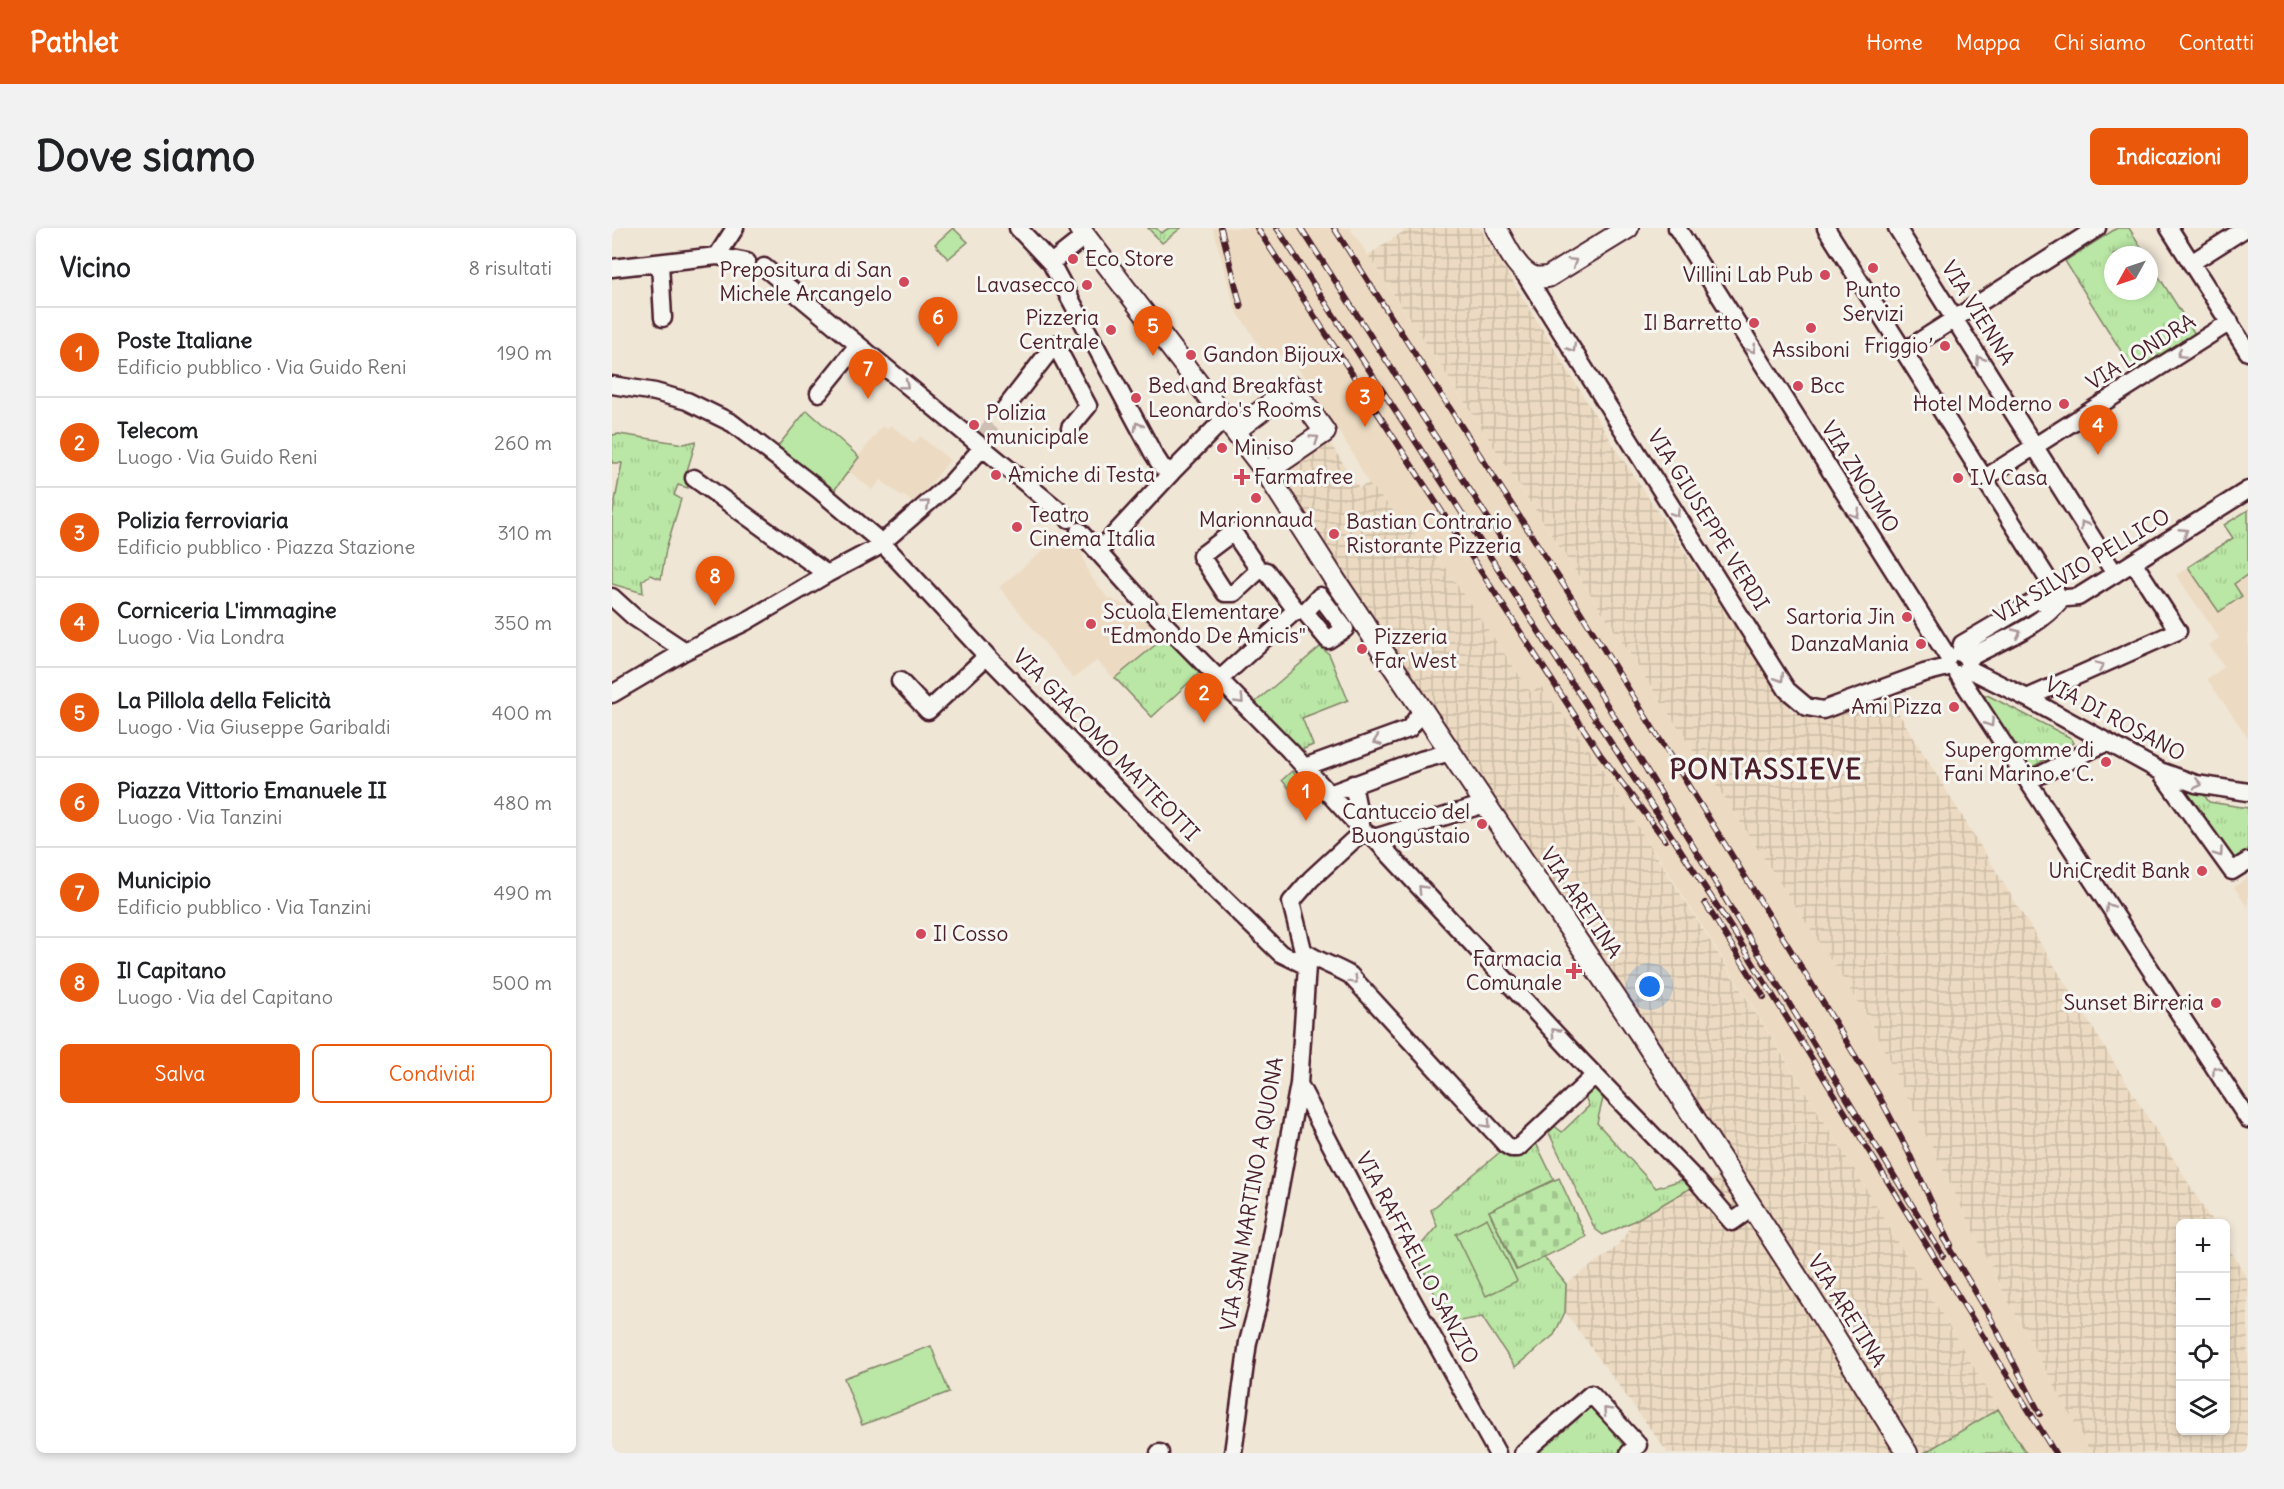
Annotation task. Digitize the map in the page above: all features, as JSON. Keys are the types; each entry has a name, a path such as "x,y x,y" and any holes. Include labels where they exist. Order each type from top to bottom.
{"street":[{"path":"717,256 735,228"},
{"path":"1018,228 1051,263 1153,453 1162,467 1172,472"},
{"name":"VIA GIUSEPPE VERDI","path":"1496,228 1784,685 1792,694 1807,707 1823,710 1910,677 1958,663"},
{"path":"1540,298 1541,287 1548,277 1628,228"},
{"name":"VIA ZNOJMO","path":"1677,228 1929,630 1958,663 2028,781 2248,1119"},
{"path":"1827,228 2061,600"},
{"name":"VIA VIENNA","path":"1898,228 2115,574"},
{"path":"1904,351 1954,317 2097,228"},
{"path":"2169,228 2248,352"},
{"path":"2191,262 2246,228"},
{"path":"1051,263 1082,232"},
{"name":"VIA ARETINA","path":"1082,232 1266,472 1335,580 1640,1034 1812,1300 1907,1453"},
{"path":"612,268 717,256 747,262"},
{"path":"660,263 663,318"},
{"path":"764,267 980,443 1074,525 1144,603 1220,679 1697,1181 1732,1222 1752,1209"},
{"path":"1521,268 1534,277 1548,277"},
{"name":"VIA LONDRA","path":"1985,478 2230,322"},
{"path":"1004,410 1055,344 1088,405 1070,428"},
{"path":"819,393 858,345"},
{"name":"VIA GIACOMO MATTEOTTI","path":"612,385 655,392 687,401 732,423 819,490 883,544 987,656 1199,874 1280,953 1337,967 1350,975 1506,1145 1518,1148 1595,1075"},
{"path":"1098,552 1172,472 1231,424 1293,387 1325,432 1266,472"},
{"path":"612,694 685,651 745,622 883,544 952,482 980,443"},
{"path":"694,478 827,574"},
{"name":"VIA SILVIO PELLICO","path":"1958,663 2034,625 2049,614 2061,600 2078,597 2248,490"},
{"path":"2027,698 2178,631 2134,563"},
{"path":"1220,679 1300,611 1266,571 1258,570"},
{"path":"612,597 634,616 685,651"},
{"path":"900,681 928,711 987,656"},
{"name":"VIA DI ROSANO","path":"1958,663 2160,771 2196,784 2248,792"},
{"path":"1306,769 1310,765 1408,729 1424,710"},
{"path":"2028,781 2107,742"},
{"path":"1329,794 1421,760 1450,752"},
{"path":"2160,771 2232,871 2248,861"},
{"path":"1353,784 1368,834"},
{"path":"1368,834 1485,804"},
{"name":"VIA SAN MARTINO A QUONA","path":"1233,1453 1248,1342 1258,1305 1299,1084 1306,959 1291,902 1311,879 1368,834"},
{"name":"VIA RAFFAELLO SANZIO","path":"1299,1084 1411,1298 1497,1453"},
{"path":"1523,1453 1591,1394 1638,1445 1629,1453"}],"shaded area":[{"path":"1213,228 1350,228 1866,1014 2004,1293 2091,1453 2026,1453 1846,1156 1660,859 1541,686 1531,692 1445,567 1368,483 1352,452 1296,365 1299,363 1293,354 1276,355 1269,360 1235,309"},
{"path":"1409,228 1480,228 1618,452 1792,712 1825,720 1888,696 2211,1219 2176,1219 2176,1435 2230,1435 2230,1250 2248,1280 2248,1453 2091,1453 2004,1293 1866,1014 1368,255"},
{"path":"807,410 859,456 882,426 887,429 891,425 914,444 920,436 950,460 915,504 881,480 872,490 850,472 833,492 778,446"},
{"path":"1330,443 1359,488 1368,483 1445,567 1531,692 1541,686 1589,749 1846,1156 2026,1453 1668,1453 1565,1312 1566,1284 1613,1250 1624,1237 1632,1222 1696,1185 1736,1170 1280,476"},
{"path":"2248,510 2248,738 2207,679 2224,667 2209,645 2219,638 2176,575 2233,538 2224,525"},
{"name":"Scuola Elementare \"Edmondo De Amicis\"","path":"1066,532 1080,547 1089,574 1107,597 1129,607 1140,616 1144,616 1199,673 1152,717 1097,661 1073,678 999,587"},
{"path":"2248,877 2248,908 2234,887"}],"green space":[{"path":"953,228 968,242 948,259 935,244"},
{"path":"1148,228 1156,228 1161,233 1169,228 1181,228 1162,243"},
{"path":"2117,228 2129,228 2140,246 2104,246 2104,300 2158,300 2158,275 2195,334 2134,372 2065,261"},
{"path":"807,410 859,457 833,492 778,446"},
{"path":"619,434 684,444 696,441 687,471 688,488 678,485 674,495 681,499 666,549 661,579 650,575 642,581 643,593 612,584 612,517 622,463 612,463 612,435"},
{"path":"2248,510 2248,574 2234,584 2242,596 2219,612 2188,567 2233,538 2224,525"},
{"path":"1165,637 1199,673 1152,717 1115,678"},
{"path":"1320,647 1329,654 1348,700 1302,718 1313,745 1299,751 1252,705"},
{"path":"1987,695 2071,738 2074,743 2029,769 1982,698"},
{"path":"1292,771 1308,789 1297,798 1282,780"},
{"path":"2184,789 2202,792 2209,802 2248,808 2248,851 2233,862"},
{"path":"1592,1086 1604,1094 1597,1123 1656,1188 1691,1177 1696,1185 1632,1222 1603,1235 1595,1229 1547,1129 1552,1124 1562,1132 1589,1106 1584,1094"},
{"path":"1534,1139 1554,1180 1489,1211 1516,1270 1544,1257 1566,1284 1565,1312 1554,1335 1515,1367 1482,1317 1449,1323 1415,1252 1437,1226 1431,1210 1500,1152 1514,1158"},
{"path":"1559,1178 1586,1237 1517,1270 1489,1211"},
{"path":"1487,1218 1517,1281 1486,1296 1456,1234"},
{"path":"931,1346 949,1392 862,1425 844,1378"},
{"path":"1592,1402 1629,1446 1621,1453 1532,1453"},
{"path":"1998,1409 2026,1453 1924,1453"}],"tunnel":[{"path":"982,437 1004,410"}],"railway":[{"path":"1221,228 1241,307"},
{"path":"1257,228 1600,754 1665,840"},
{"path":"1277,228 1737,937 2055,1453"},
{"path":"1301,228 1579,659 1943,1256"},
{"path":"1334,228 1575,603 1813,986 1878,1094 1908,1151 1951,1245"},
{"path":"1705,903 1764,997"},
{"path":"1943,1238 1988,1313 2040,1414"}],"place":[{"name":"Eco Store","path":"1073,259"},
{"name":"Punto Servizi","path":"1873,268"},
{"name":"Villini Lab Pub","path":"1825,275"},
{"name":"Prepositura di San Michele Arcangelo","path":"904,282"},
{"name":"Lavasecco","path":"1087,285"},
{"name":"Il Barretto","path":"1754,323"},
{"name":"Assiboni","path":"1811,328"},
{"name":"Pizzeria Centrale","path":"1111,330"},
{"name":"Friggio’","path":"1945,346"},
{"name":"Piazza Vittorio Emanuele II","path":"938,347"},
{"name":"Gandon Bijoux","path":"1191,355"},
{"name":"La Pillola della Felicità","path":"1153,356"},
{"name":"Bcc","path":"1798,386"},
{"name":"Bed and Breakfast Leonardo's Rooms","path":"1136,398"},
{"name":"Municipio","path":"868,399"},
{"name":"Hotel Moderno","path":"2064,404"},
{"name":"Polizia municipale","path":"974,425"},
{"name":"Polizia ferroviaria","path":"1365,427"},
{"name":"Miniso","path":"1222,448"},
{"name":"Corniceria L'immagine","path":"2098,455"},
{"name":"Amiche di Testa","path":"996,475"},
{"name":"Farmafree","path":"1242,477"},
{"name":"I.V Casa","path":"1958,478"},
{"name":"Marionnaud","path":"1256,498"},
{"name":"Teatro Cinema Italia","path":"1017,527"},
{"name":"Bastian Contrario Ristorante Pizzeria","path":"1334,534"},
{"name":"Il Capitano","path":"715,606"},
{"name":"Sartoria Jin","path":"1907,617"},
{"name":"Scuola Elementare \"Edmondo De Amicis\"","path":"1091,624"},
{"name":"DanzaMania","path":"1921,644"},
{"name":"Pizzeria Far West","path":"1362,649"},
{"name":"Ami Pizza","path":"1954,707"},
{"name":"Telecom","path":"1204,723"},
{"name":"Supergomme di Fani Marino e C.","path":"2106,762"},
{"name":"Poste Italiane","path":"1306,821"},
{"name":"Cantuccio del Buongustaio","path":"1482,824"},
{"name":"UniCredit Bank","path":"2202,871"},
{"name":"Il Cosso","path":"921,934"},
{"name":"Farmacia Comunale","path":"1574,971"},
{"name":"Sunset Birreria","path":"2216,1003"}],"district":[{"name":"PONTASSIEVE","path":"1766,770"}]}
